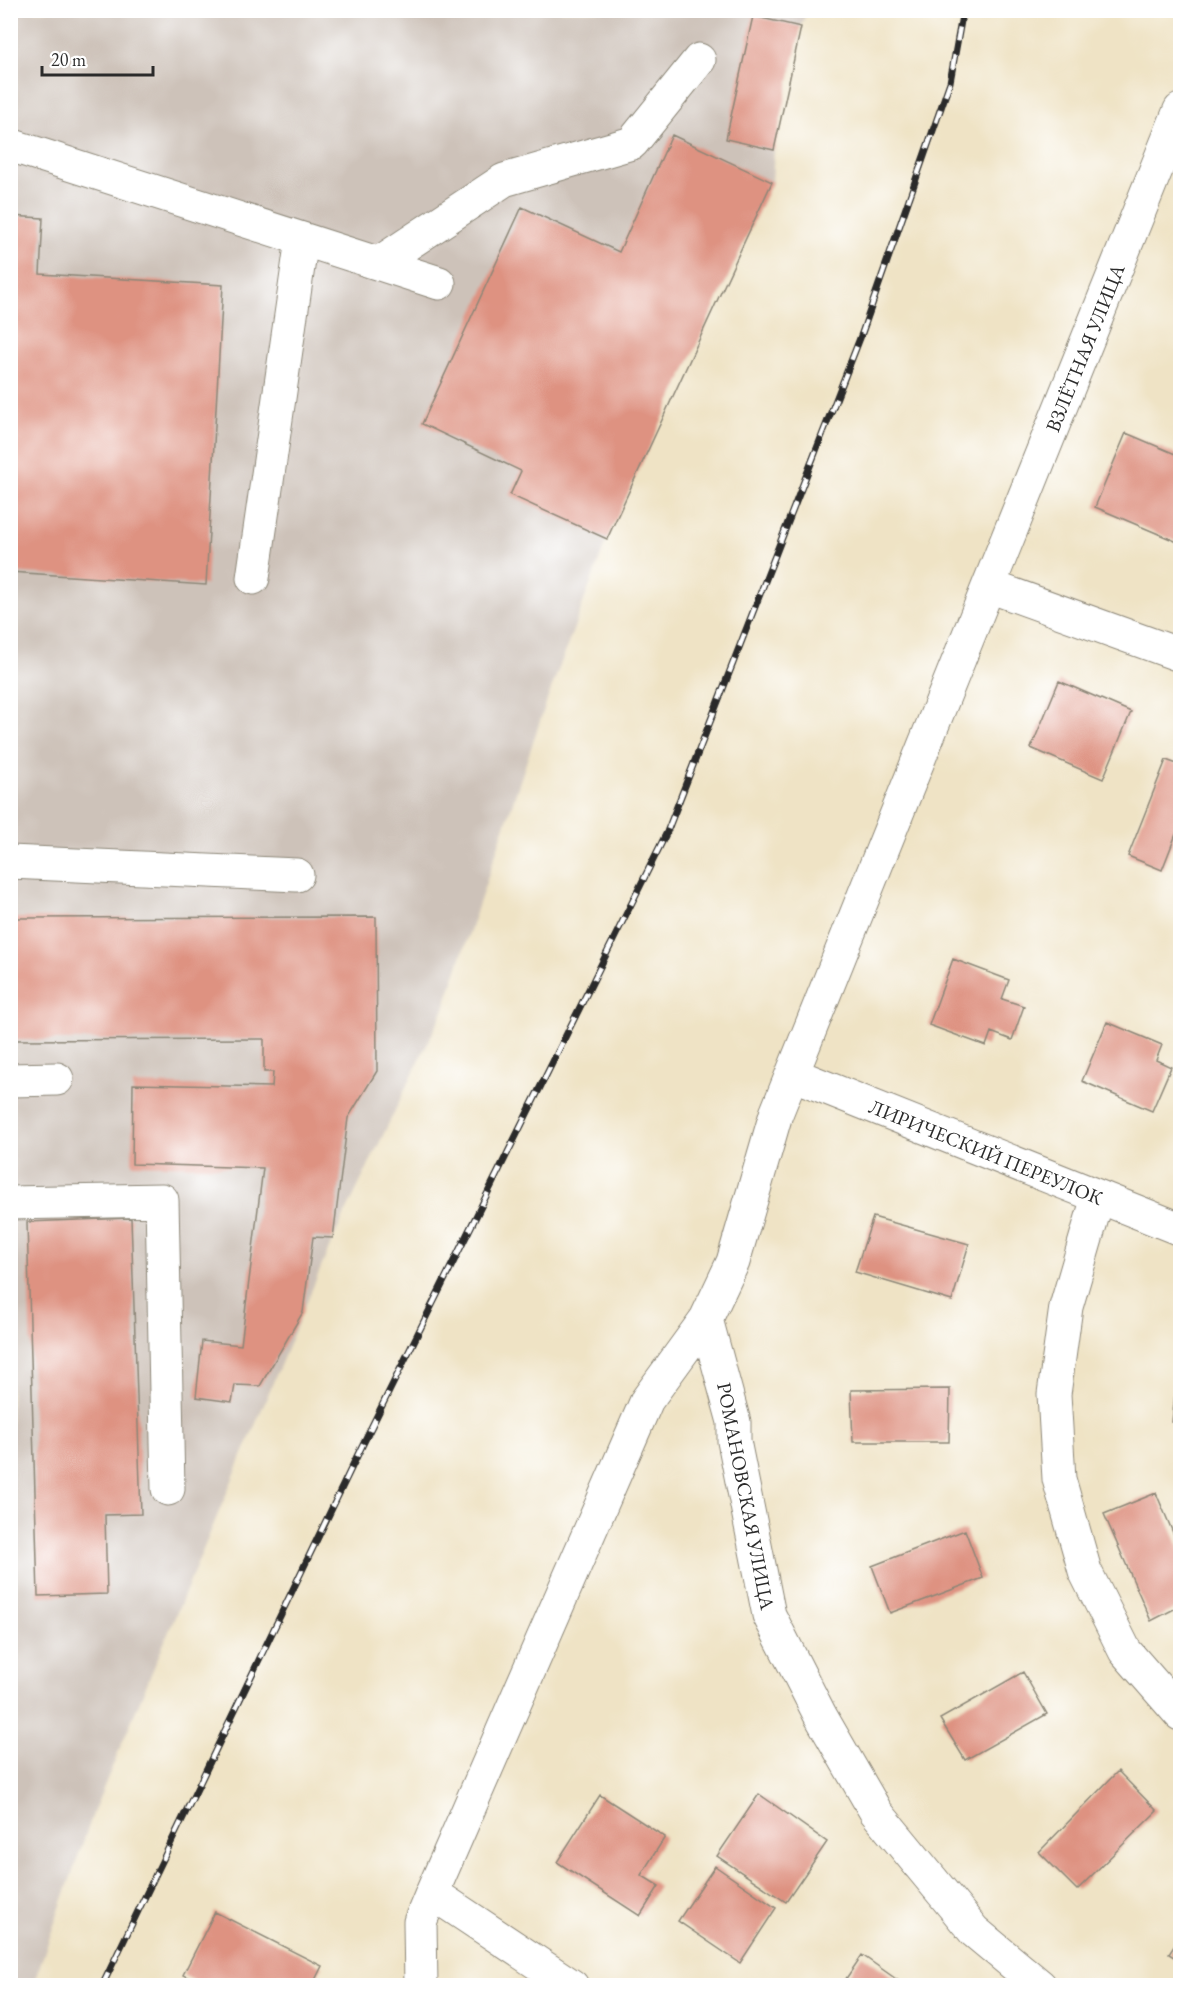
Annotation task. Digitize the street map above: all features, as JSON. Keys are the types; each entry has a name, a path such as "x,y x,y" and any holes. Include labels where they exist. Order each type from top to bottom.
{"street":[{"path":"379,263 504,180 632,142 699,60"},
{"name":"ВЗЛЁТНАЯ УЛИЦА","path":"792,1074 1180,110"},
{"path":"10,145 439,283"},
{"path":"253,578 302,239"},
{"path":"989,586 1180,656"},
{"path":"10,862 297,875"},
{"path":"421,1986 420,1922 647,1400 706,1319 733,1262 776,1114 792,1074"},
{"name":"ЛИРИЧЕСКИЙ ПЕРЕУЛОК","path":"792,1074 1180,1229"},
{"path":"10,1080 57,1080"},
{"path":"1098,1197 1066,1307 1054,1394 1059,1479 1085,1571 1125,1651 1180,1714"},
{"path":"10,1203 162,1200 168,1489"},
{"name":"РОМАНОВСКАЯ УЛИЦА","path":"706,1319 734,1422 734,1441 769,1616 820,1715 876,1812 974,1931 1040,1986"},
{"path":"432,1893 572,1986"}],"shaded area":[{"path":"11,11 807,11 801,27 774,150 772,182 607,539 546,703 443,1011 333,1239 95,1808 33,1985 11,1986"}],"building":[{"path":"753,16 801,27 774,150 726,139"},
{"path":"672,135 772,182 607,539 510,495 521,471 422,424 522,207 619,252"},
{"path":"10,216 43,218 40,274 223,285 206,585 10,572"},
{"path":"1126,433 1180,456 1180,543 1095,507"},
{"path":"1059,681 1131,712 1103,779 1031,748"},
{"path":"1166,760 1180,765 1180,824 1162,870 1128,856"},
{"path":"376,917 377,1071 348,1118 333,1238 313,1237 303,1312 260,1386 235,1385 232,1402 196,1397 202,1341 241,1345 263,1168 132,1164 133,1084 272,1087 273,1072 264,1072 264,1039 10,1040 10,918"},
{"path":"953,959 1009,980 1002,999 1024,1006 1012,1040 991,1032 986,1046 929,1025"},
{"path":"1107,1022 1162,1045 1156,1060 1171,1067 1152,1111 1082,1081"},
{"path":"873,1217 969,1244 952,1301 855,1272"},
{"path":"131,1218 141,1514 105,1515 107,1594 38,1596 27,1222"},
{"path":"1180,1355 1180,1423 1172,1422"},
{"path":"950,1389 949,1442 853,1442 851,1390"},
{"path":"1156,1493 1180,1549 1180,1606 1151,1621 1104,1514"},
{"path":"965,1530 983,1578 890,1613 872,1566"},
{"path":"1023,1672 1047,1714 965,1760 940,1719"},
{"path":"1118,1771 1157,1811 1077,1890 1039,1852"},
{"path":"759,1794 827,1842 786,1902 717,1856"},
{"path":"600,1795 665,1837 641,1875 659,1886 640,1916 557,1862"},
{"path":"715,1866 776,1908 740,1963 678,1921"},
{"path":"215,1912 322,1966 312,1986 204,1986 183,1975"},
{"path":"1180,1937 1180,1961 1169,1954"},
{"path":"862,1955 906,1986 841,1986"}],"railway":[{"path":"102,1986 361,1448 667,832 862,333 950,82 963,10"}]}
